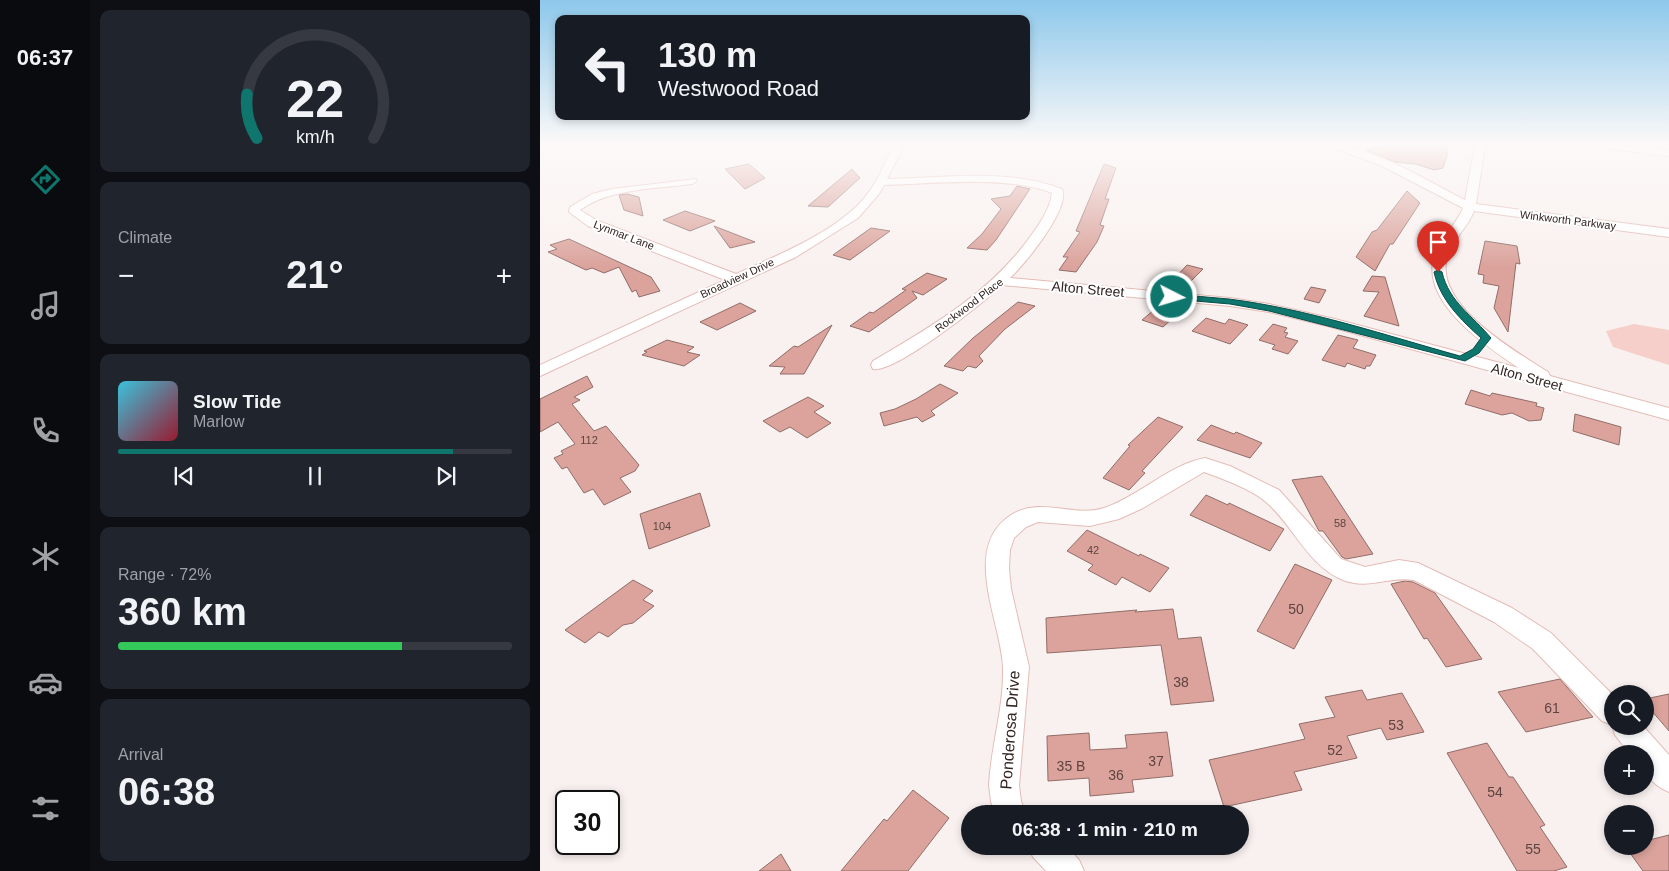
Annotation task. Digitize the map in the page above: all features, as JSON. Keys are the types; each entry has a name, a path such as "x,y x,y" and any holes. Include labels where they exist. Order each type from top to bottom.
{"street":[{"name":"Lynmar Lane","path":"662,186 602,195 579,204 574,209 575,212 592,223 736,279"},
{"name":"Broadview Drive","path":"540,371 791,254 854,215 879,186"},
{"name":"Rockwood Place","path":"879,365 930,334 1002,281 1028,252 1050,215 1058,191 1045,186"},
{"name":"Winkworth Parkway","path":"1423,186 1467,211 1669,242"},
{"path":"1473,186 1467,211 1441,255 1438,272 1441,286 1466,320 1486,338 1555,385"},
{"name":"Winkworth Parkway","path":"1467,211 1481,209 1669,233"},
{"name":"Alton Street","path":"1002,281 1245,304 1330,322 1555,385 1669,414"},
{"path":"1461,359 1476,351 1486,338"},
{"name":"Ponderosa Drive","path":"1006,805 1005,773 1016,668 996,557 1003,534 1018,520 1042,513 1097,517 1115,512 1194,467 1205,465 1223,471 1272,495 1333,565 1350,573 1365,576 1399,569 1418,572 1504,615 1542,641 1555,654"},
{"path":"1555,654 1604,704"},
{"path":"1633,735 1669,777"},
{"path":"1053,855 1068,871"}],"shaded area":[{"path":"1634,324 1669,330 1669,365 1613,347 1606,331"}],"building":[{"path":"742,186 751,186 745,189"},
{"path":"832,186 852,186 828,207 808,206"},
{"path":"1017,186 1030,189 996,240 987,250 967,248 982,234 1001,209 991,199 1010,196"},
{"path":"1095,186 1110,186 1105,199 1109,199 1100,225 1104,226 1097,242 1076,272 1059,270 1068,257 1063,257 1080,232 1076,231"},
{"path":"1407,191 1420,203 1393,244 1390,244 1375,271 1356,257 1372,232 1377,230"},
{"path":"627,194 639,197 643,216 624,210 619,195"},
{"path":"685,211 715,221 690,231 663,220"},
{"path":"714,226 755,242 730,248"},
{"path":"871,228 890,231 850,260 833,255"},
{"path":"569,239 651,277 660,291 639,297 636,290 632,292 619,267 604,273 592,268 586,270 548,252 557,249 550,245"},
{"path":"1485,241 1517,246 1520,264 1516,263 1508,332 1494,308 1499,286 1483,283 1484,275 1478,274"},
{"path":"1187,265 1203,269 1189,283 1174,279"},
{"path":"927,273 947,279 923,295 912,291 917,298 869,332 850,326 870,312 873,313 906,290 902,289"},
{"path":"1372,276 1385,277 1399,326 1364,316 1379,292 1363,291"},
{"path":"1311,287 1326,290 1319,303 1304,299"},
{"path":"1018,302 1035,306 1005,329 979,356 983,361 976,368 968,366 963,371 944,366 973,338"},
{"path":"740,303 756,311 717,330 700,322"},
{"path":"1154,310 1175,316 1163,327 1142,320"},
{"path":"1206,318 1225,324 1229,319 1248,325 1230,344 1192,331"},
{"path":"1273,324 1287,328 1284,332 1288,333 1285,337 1298,341 1288,354 1272,349 1275,345 1259,340"},
{"path":"832,325 804,374 780,374 785,367 769,366 794,346 798,347"},
{"path":"1338,335 1358,340 1353,348 1376,355 1370,366 1366,366 1365,369 1347,363 1345,367 1322,360"},
{"path":"667,340 694,347 687,352 700,355 684,366 642,355 647,352 644,351"},
{"path":"587,376 593,387 574,397 580,400 572,404 594,431 606,426 639,465 635,471 620,478 631,492 604,505 593,489 584,493 567,467 562,469 554,458 563,454 561,451 575,444 558,422 540,432 540,399"},
{"path":"940,384 958,393 931,411 935,415 922,422 917,417 884,426 880,413 895,409 916,399"},
{"path":"1471,390 1490,396 1492,393 1537,403 1536,406 1544,408 1541,420 1529,421 1512,413 1502,415 1465,404"},
{"path":"808,397 824,406 814,412 831,423 807,438 790,427 780,432 763,421"},
{"path":"1575,414 1621,427 1619,445 1573,431"},
{"path":"1158,417 1183,427 1142,471 1145,473 1129,490 1103,478 1130,446 1128,445"},
{"path":"1211,425 1234,434 1236,432 1262,443 1250,458 1197,440"},
{"path":"1322,476 1373,554 1346,559 1342,557 1323,531 1319,531 1292,480"},
{"path":"700,493 710,526 649,549 640,514"},
{"path":"1206,495 1228,505 1229,503 1284,529 1270,551 1190,515"},
{"path":"1087,530 1139,556 1140,554 1169,568 1150,592 1122,577 1116,585 1088,570 1093,565 1067,551"},
{"path":"1295,564 1332,580 1294,649 1257,631"},
{"path":"633,580 653,591 643,600 654,606 633,623 623,625 608,637 599,632 585,643 565,630"},
{"path":"1405,581 1413,582 1435,593 1482,659 1446,667 1427,638 1424,639 1391,584"},
{"path":"1173,609 1178,639 1201,637 1214,701 1171,705 1161,645 1047,653 1046,618 1137,610 1135,612"},
{"path":"1560,679 1593,717 1526,732 1498,692"},
{"path":"1362,690 1367,700 1402,693 1424,732 1387,740 1381,728 1347,736 1357,758 1294,772 1302,790 1233,805 1223,805 1209,760 1305,739 1299,724 1335,717 1325,697"},
{"path":"1669,694 1669,731 1654,714 1654,697"},
{"path":"1167,732 1173,776 1132,780 1134,792 1090,796 1089,778 1048,781 1047,736 1089,733 1090,750 1127,748 1125,735"},
{"path":"1487,743 1509,777 1513,777 1545,825 1540,827 1567,867 1554,871 1517,871 1447,753"},
{"path":"913,790 949,818 908,871 841,871 884,819 887,821"},
{"path":"1669,835 1669,871 1643,871 1631,855 1654,855 1654,839"},
{"path":"781,854 791,871 759,871"}],"route":[{"path":"1172,297 1230,302 1269,308 1330,322 1461,359 1476,351 1486,338 1466,320 1453,304 1441,286 1438,272"}]}
